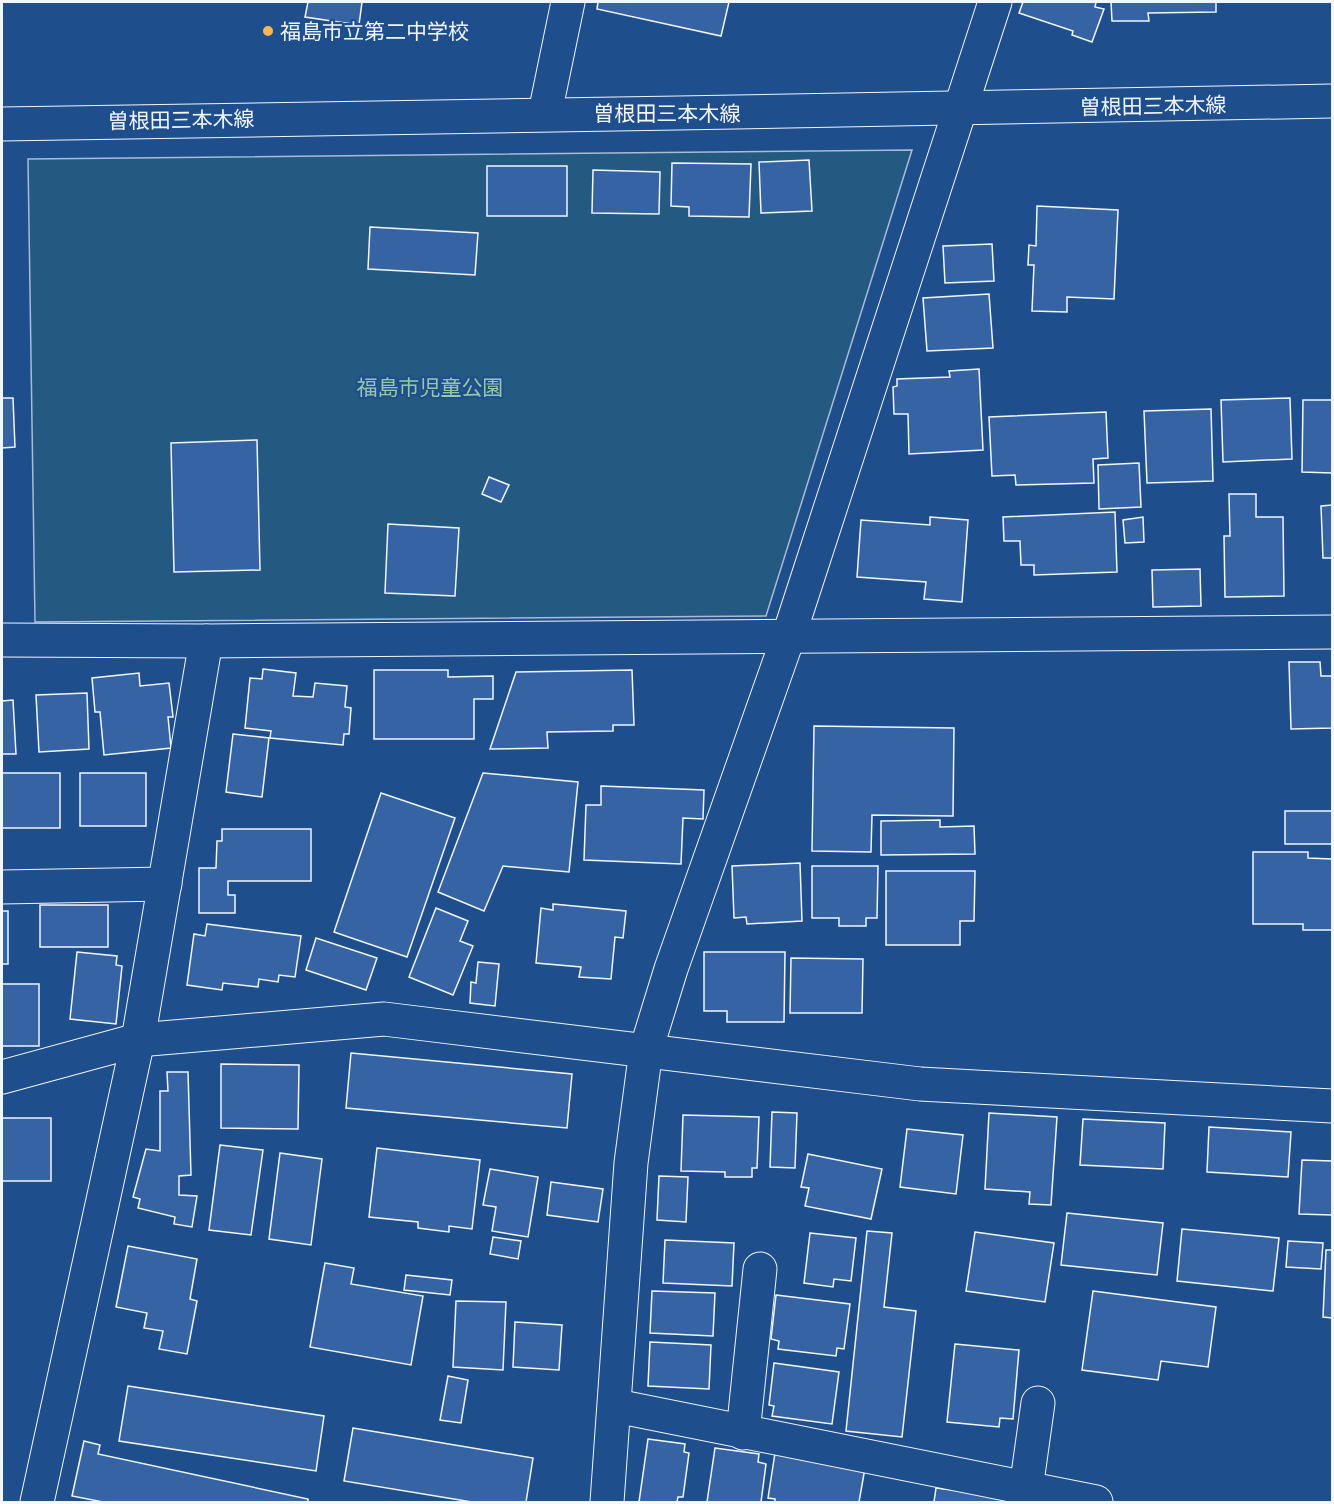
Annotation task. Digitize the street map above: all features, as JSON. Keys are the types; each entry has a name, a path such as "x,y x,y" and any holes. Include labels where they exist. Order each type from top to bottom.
{"street":[{"path":"545,113 568,2"},
{"path":"607,1503 616,1406 631,1163 646,1050 671,969 789,635 995,2"},
{"name":"曽根田三本木線","path":"2,124 545,113 960,110 1332,102"},
{"path":"2,640 206,641 1332,632"},
{"path":"37,1503 138,1040 206,641"},
{"path":"2,887 165,884"},
{"path":"2,1077 138,1040 384,1018 920,1084 1332,1099"},
{"path":"743,1433 760,1269"},
{"path":"1026,1489 1038,1403"},
{"path":"616,1406 1096,1503"}],"green space":[{"name":"福島市児童公園","path":"912,150 766,616 35,622 28,159"}],"building":[{"path":"308,2 362,2 359,25 305,17"},
{"path":"598,2 729,2 721,36 597,9"},
{"path":"1023,2 1096,2 1095,7 1104,9 1092,42 1072,35 1073,31 1019,13"},
{"path":"1111,2 1216,2 1216,12 1148,13 1149,21 1112,21"},
{"path":"809,160 812,211 761,213 759,162"},
{"path":"672,163 751,164 749,217 689,216 689,207 671,206"},
{"path":"487,166 567,166 567,216 487,216"},
{"path":"593,170 660,172 659,214 592,213"},
{"path":"1037,206 1118,210 1114,299 1067,297 1067,312 1032,311 1034,265 1028,265 1029,245 1036,246"},
{"path":"370,227 478,233 475,275 368,269"},
{"path":"992,244 994,281 945,283 943,246"},
{"path":"989,294 993,348 927,351 923,298"},
{"path":"979,369 983,450 909,454 908,414 894,414 893,387 897,386 897,379 950,377 949,371"},
{"path":"2,398 13,398 15,447 2,448"},
{"path":"1290,398 1292,459 1223,462 1221,400"},
{"path":"1303,400 1332,400 1332,473 1302,472"},
{"path":"1211,409 1213,481 1147,483 1144,411"},
{"path":"1106,412 1108,458 1093,459 1094,483 1016,485 1015,475 992,476 989,417"},
{"path":"257,440 260,570 174,572 171,443"},
{"path":"1139,463 1141,507 1099,509 1098,465"},
{"path":"489,477 509,485 501,502 482,494"},
{"path":"1229,494 1256,494 1256,517 1283,517 1284,596 1225,597 1224,536 1230,536"},
{"path":"1332,505 1332,558 1323,558 1321,506"},
{"path":"1115,512 1117,572 1034,575 1034,565 1021,565 1020,541 1004,541 1003,517"},
{"path":"930,517 968,520 962,602 924,599 926,582 857,577 861,520 930,525"},
{"path":"1143,517 1144,542 1125,543 1123,520"},
{"path":"388,524 459,528 455,596 385,593"},
{"path":"1200,569 1201,606 1153,607 1152,570"},
{"path":"1289,662 1320,662 1321,676 1332,676 1332,728 1291,729"},
{"path":"263,669 296,673 293,696 313,697 315,683 347,686 345,707 351,708 349,734 344,734 343,745 270,738 271,731 245,728 250,678 262,679"},
{"path":"374,670 448,670 448,677 493,676 493,699 474,699 474,739 374,739"},
{"path":"632,670 634,725 613,725 613,731 547,732 548,748 490,749 516,672"},
{"path":"139,673 140,686 169,683 173,717 168,717 171,748 104,755 100,712 95,712 92,678"},
{"path":"87,693 89,749 39,752 36,695"},
{"path":"13,700 16,754 2,754 2,701"},
{"path":"814,726 954,728 953,816 872,815 871,852 812,851"},
{"path":"233,734 269,738 262,797 226,792"},
{"path":"2,773 60,773 60,828 2,828"},
{"path":"80,773 146,773 146,826 80,826"},
{"path":"483,773 578,782 569,872 503,866 484,911 438,892"},
{"path":"601,786 704,790 703,819 683,818 681,864 584,860 586,805 601,805"},
{"path":"381,793 455,818 407,957 334,932"},
{"path":"1285,811 1332,811 1332,844 1285,844"},
{"path":"940,820 940,827 974,826 975,854 881,855 881,821"},
{"path":"222,829 311,829 311,881 228,881 228,895 235,895 235,913 199,913 199,868 216,868 217,841 222,841"},
{"path":"1253,852 1308,852 1308,858 1332,859 1332,930 1303,930 1303,924 1253,924"},
{"path":"800,863 802,921 747,924 746,917 734,918 732,866"},
{"path":"812,866 878,866 877,918 866,918 866,926 839,926 839,918 812,918"},
{"path":"886,871 975,871 974,921 960,921 960,945 886,945"},
{"path":"553,904 626,911 623,938 615,937 611,979 579,977 581,967 536,963 541,908 553,910"},
{"path":"40,905 108,905 108,947 40,947"},
{"path":"436,908 468,921 460,941 473,946 453,995 409,977"},
{"path":"2,911 8,911 8,964 2,964"},
{"path":"207,924 301,936 295,977 279,975 278,982 259,979 258,987 223,983 222,990 187,985 194,934 205,936"},
{"path":"316,938 377,958 366,990 306,970"},
{"path":"77,952 117,956 116,965 122,966 116,1024 70,1019"},
{"path":"704,952 785,952 784,1022 727,1022 727,1011 704,1011"},
{"path":"791,958 863,959 862,1013 790,1013"},
{"path":"478,962 499,964 495,1006 470,1003 471,982 476,983"},
{"path":"2,984 39,984 39,1046 2,1046"},
{"path":"351,1053 572,1074 567,1128 346,1108"},
{"path":"221,1064 299,1065 298,1129 221,1128"},
{"path":"167,1072 188,1072 191,1175 179,1176 179,1195 197,1196 192,1227 174,1224 175,1217 138,1208 140,1199 133,1197 146,1149 160,1151 160,1091 168,1091"},
{"path":"772,1112 797,1113 795,1168 770,1167"},
{"path":"989,1113 1057,1117 1051,1205 1029,1204 1030,1192 985,1189"},
{"path":"683,1115 759,1117 757,1168 752,1168 752,1177 725,1177 725,1172 681,1171"},
{"path":"2,1118 51,1118 51,1181 2,1181"},
{"path":"1083,1119 1165,1123 1163,1169 1080,1165"},
{"path":"1209,1127 1291,1132 1288,1177 1207,1172"},
{"path":"907,1129 963,1135 956,1194 900,1187"},
{"path":"220,1145 263,1150 251,1235 209,1230"},
{"path":"377,1148 480,1160 472,1229 449,1226 449,1232 418,1228 418,1222 369,1217"},
{"path":"280,1153 322,1159 311,1245 269,1239"},
{"path":"808,1154 882,1169 871,1219 805,1206 809,1188 801,1187"},
{"path":"1302,1160 1332,1161 1332,1215 1299,1214"},
{"path":"490,1169 538,1177 528,1237 492,1231 496,1207 483,1205"},
{"path":"659,1176 688,1177 686,1222 657,1220"},
{"path":"551,1182 603,1189 598,1222 547,1215"},
{"path":"1067,1213 1163,1223 1157,1275 1061,1265"},
{"path":"1182,1229 1279,1238 1273,1291 1177,1281"},
{"path":"867,1231 892,1233 884,1307 916,1311 902,1437 846,1431"},
{"path":"975,1232 1054,1243 1045,1302 966,1291"},
{"path":"810,1233 856,1238 851,1281 834,1279 833,1287 804,1283"},
{"path":"493,1237 521,1241 518,1259 490,1254"},
{"path":"665,1240 734,1243 732,1286 663,1283"},
{"path":"1288,1241 1323,1243 1321,1269 1286,1267"},
{"path":"128,1246 197,1259 190,1299 197,1301 187,1354 159,1349 163,1331 144,1328 147,1313 116,1307"},
{"path":"1326,1250 1332,1250 1332,1318 1323,1317"},
{"path":"325,1263 354,1268 351,1284 423,1296 411,1365 310,1347"},
{"path":"406,1275 452,1280 450,1295 404,1290"},
{"path":"652,1291 715,1293 713,1336 650,1333"},
{"path":"1093,1291 1216,1307 1208,1367 1161,1361 1158,1380 1082,1370"},
{"path":"776,1295 850,1304 844,1349 837,1348 836,1356 778,1349 779,1341 771,1339"},
{"path":"456,1301 506,1302 503,1370 453,1367"},
{"path":"515,1322 562,1325 559,1370 513,1367"},
{"path":"650,1342 711,1345 709,1389 648,1386"},
{"path":"955,1344 1019,1350 1013,1419 1000,1418 999,1427 947,1422"},
{"path":"774,1363 839,1372 832,1424 772,1416 774,1406 769,1405"},
{"path":"448,1376 468,1380 461,1423 440,1420"},
{"path":"128,1386 324,1416 316,1471 119,1441"},
{"path":"353,1428 533,1458 526,1502 472,1502 344,1481"},
{"path":"648,1439 685,1444 684,1452 689,1453 683,1497 678,1497 677,1502 639,1502"},
{"path":"84,1441 100,1445 98,1454 308,1499 308,1502 103,1502 72,1496"},
{"path":"715,1448 759,1454 758,1462 766,1464 761,1502 707,1502"},
{"path":"775,1453 865,1468 859,1502 775,1502 775,1499 768,1498"},
{"path":"936,1488 1008,1497 1007,1502 934,1502"}],"place":[{"name":"福島市立第二中学校","path":"268,31"}]}
